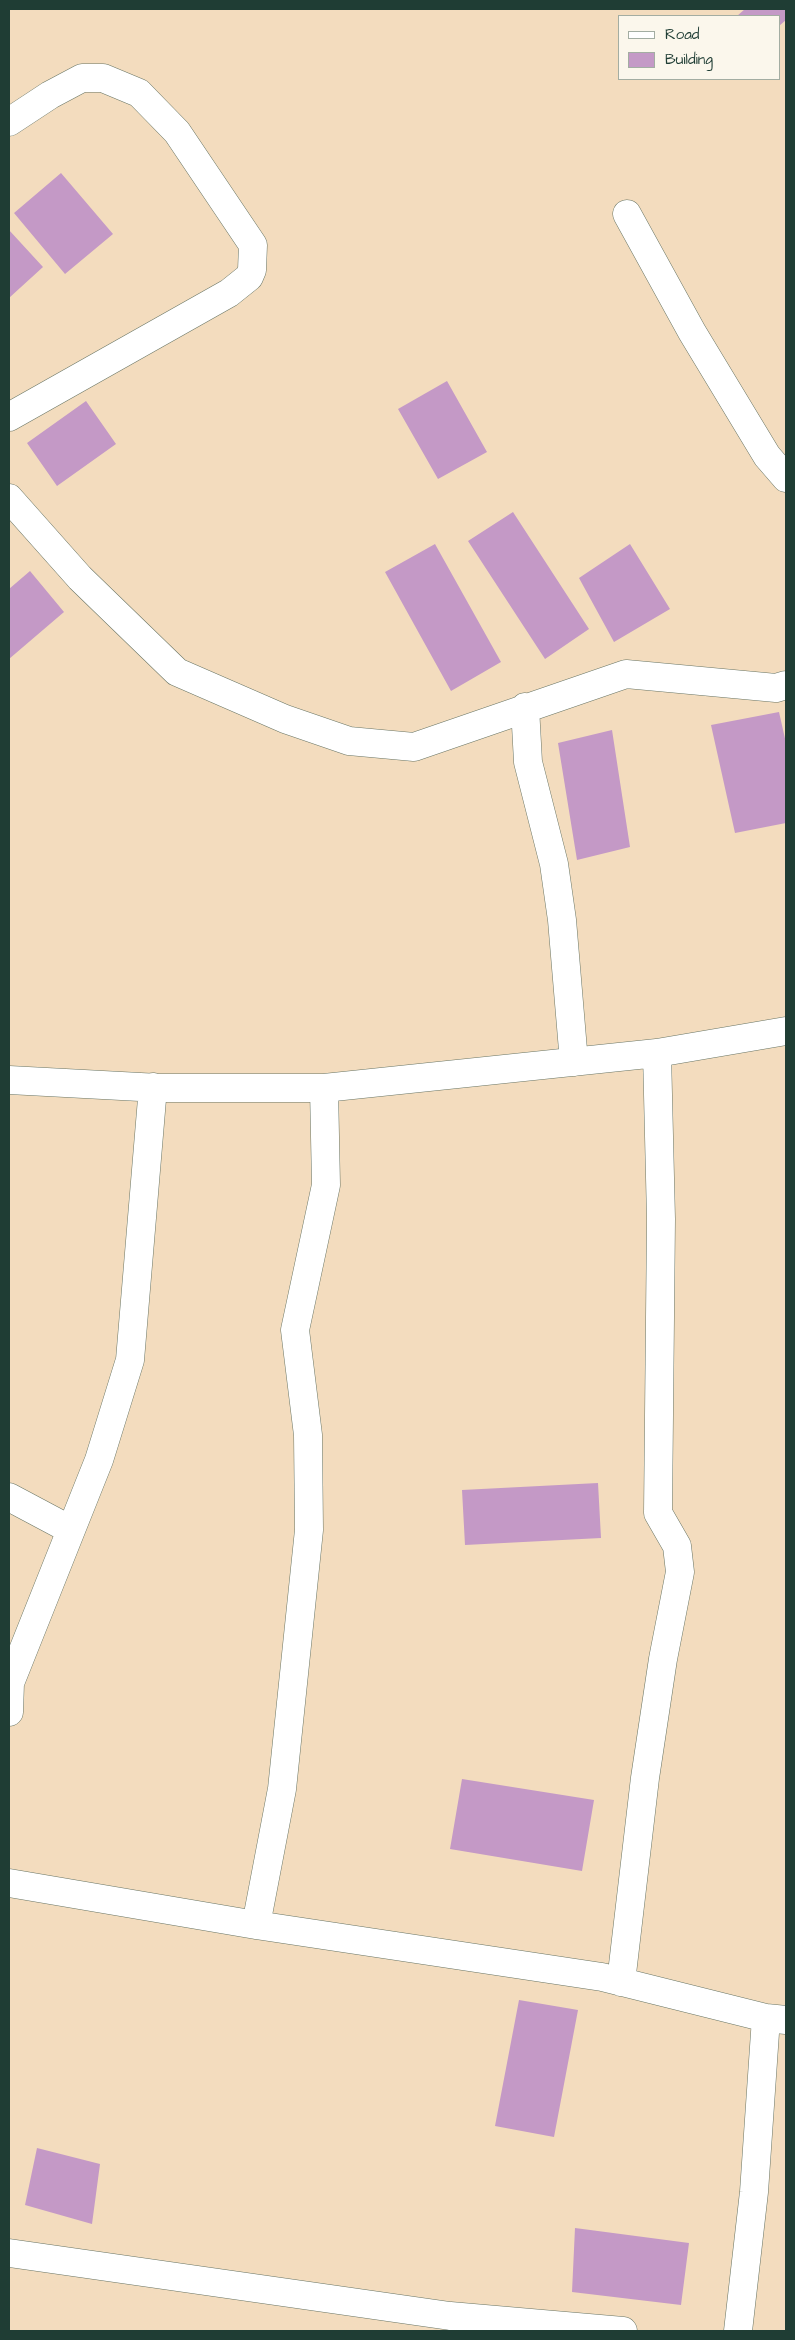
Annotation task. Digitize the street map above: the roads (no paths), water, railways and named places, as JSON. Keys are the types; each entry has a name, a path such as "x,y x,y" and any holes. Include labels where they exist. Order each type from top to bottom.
{"street":[{"path":"9,122 50,95 82,78 103,78 139,93 177,132 253,245 252,270 249,277 229,292 9,417"},
{"path":"626,214 692,332 762,448 786,478"},
{"path":"9,498 80,578 177,672 285,719 349,741 414,747 525,707 626,674 776,688 786,685"},
{"path":"525,707 528,762 554,864 562,920 574,1062"},
{"path":"9,1080 153,1087 324,1088 657,1053 786,1032"},
{"path":"621,1982 645,1778 663,1659 680,1572 677,1546 658,1513 661,1219 657,1053"},
{"path":"9,1712 10,1683 99,1460 130,1360 153,1087"},
{"path":"256,1925 282,1789 309,1530 308,1435 296,1330 326,1185 324,1088"},
{"path":"9,1497 71,1530"},
{"path":"9,1883 256,1925 602,1977 776,2019 738,2331"},
{"path":"9,2253 450,2316 623,2331"}]}
